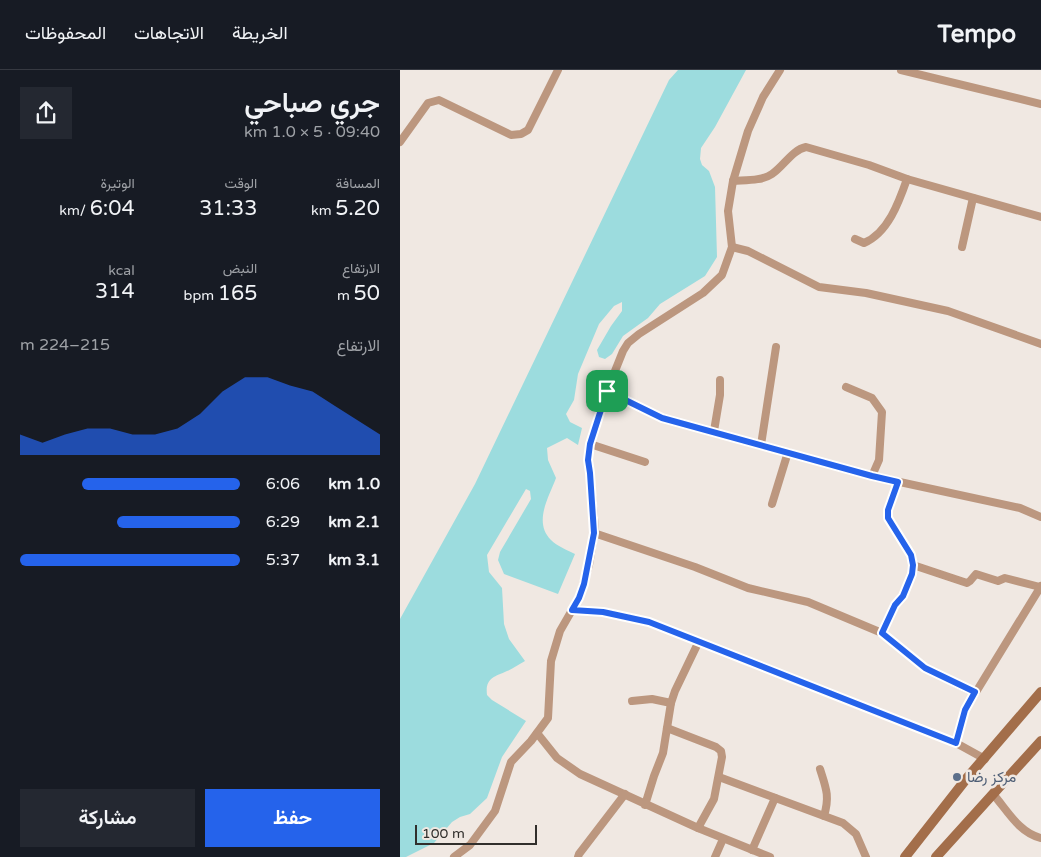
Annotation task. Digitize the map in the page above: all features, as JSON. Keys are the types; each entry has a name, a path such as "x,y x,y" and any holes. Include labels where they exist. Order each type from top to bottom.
{"main road":[{"path":"906,857 967,778 1041,692"},
{"path":"936,857 1041,741"}],"street":[{"path":"400,142 428,103 438,100 511,135 522,134 528,130 558,70"},
{"path":"454,857 470,845 495,811 511,762 548,718 550,661 560,631 579,598 584,584 594,533 588,460 590,444 607,391 623,351 628,343 639,334 703,293 716,282 726,267 732,247 728,211 733,181 748,131 763,97 780,70"},
{"path":"901,70 1041,104"},
{"path":"733,181 762,178 772,174 798,150 806,147 869,165 907,179 1041,217"},
{"path":"855,239 864,243 872,240 882,230 899,202 907,179"},
{"path":"962,247 973,198"},
{"path":"732,247 748,251 819,286 866,293 948,311 1041,344"},
{"path":"761,445 776,347"},
{"path":"714,431 720,395 720,380"},
{"path":"846,387 872,398 882,412 879,460 872,476"},
{"path":"607,391 662,418 872,476 1020,508 1041,516"},
{"path":"590,444 646,462"},
{"path":"772,504 788,452"},
{"path":"882,633 895,605 903,596 912,574 913,565 911,555 888,518 888,510 898,482"},
{"path":"594,533 695,567 748,588 808,602 882,633 925,668 975,692"},
{"path":"913,565 967,583 976,574 998,581 1005,578 1040,586 965,710 956,743"},
{"path":"572,610 603,612 649,622 956,743 985,759"},
{"path":"645,805 664,752 671,703 699,641"},
{"path":"632,701 652,699 671,703"},
{"path":"667,728 716,747 721,752 722,757 714,799 698,828"},
{"path":"537,733 557,758 580,774 645,805 770,857"},
{"path":"820,769 827,791 828,802 824,816"},
{"path":"719,777 843,823 856,834 866,857"},
{"path":"578,857 625,794"},
{"path":"993,794 1021,828 1031,836 1041,838"},
{"path":"752,850 775,798"},
{"path":"715,857 723,839"}],"water":[{"path":"678,70 746,70 715,127 701,148 700,159 702,165 709,171 715,187 717,257 705,276 660,304 648,318 623,336 612,354 605,359 599,357 597,350 622,311 622,302 614,306 599,324 578,374 574,400 566,414 570,422 582,428 578,445 567,438 547,448 548,460 556,478 544,509 543,525 551,540 575,554 558,594 504,574 498,560 500,552 531,499 530,491 526,489 487,555 489,572 502,588 504,624 509,639 525,661 491,679 487,685 487,695 526,721 502,757 487,798 470,814 452,822 434,843 406,857 400,857 400,619 475,484 669,80"}],"place":[{"name":"مركز رضا","path":"957,777"}],"route":[{"path":"607,391 662,418 898,482 888,510 888,518 911,555 913,565 912,574 903,596 895,605 882,633 925,668 975,692 965,710 956,743 649,622 603,612 572,610 584,584 595,529 588,460 590,444 607,391"}]}
